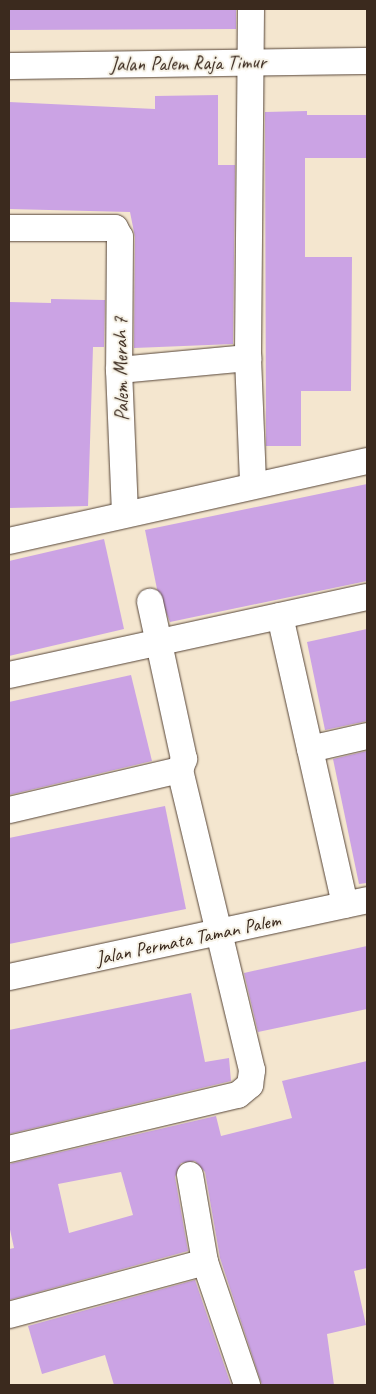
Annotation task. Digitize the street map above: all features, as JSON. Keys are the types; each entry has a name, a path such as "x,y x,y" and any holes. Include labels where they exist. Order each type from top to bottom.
{"street":[{"path":"251,9 248,358 253,485"},
{"name":"Jalan Palem Raja Timur","path":"9,66 367,61"},
{"name":"Palem Merah 7","path":"9,228 115,228 120,237 119,370 130,511"},
{"path":"119,370 248,358"},
{"path":"9,541 130,511 367,461"},
{"path":"9,675 367,597"},
{"path":"9,1149 238,1095 250,1085 252,1070 180,770 184,759 150,602"},
{"path":"280,616 310,749 356,902"},
{"path":"310,749 367,736"},
{"path":"9,810 180,770"},
{"name":"Jalan Permata Taman Palem","path":"9,977 218,934 356,902"},
{"path":"190,1174 205,1262 246,1385"},
{"path":"9,1315 205,1262"}],"building":[{"path":"9,9 236,9 236,29 9,30"},
{"path":"218,95 218,165 235,165 233,344 134,348 135,237 130,212 9,209 9,102 155,109 155,96"},
{"path":"307,111 307,115 367,115 367,158 305,158 305,257 352,257 351,391 301,391 301,446 266,446 265,112"},
{"path":"51,299 105,300 104,347 93,347 88,506 9,508 9,302 51,303"},
{"path":"367,484 367,581 170,622 157,589 145,530"},
{"path":"104,539 124,629 9,656 9,561"},
{"path":"367,629 367,721 325,730 307,642"},
{"path":"131,675 152,761 9,795 9,702"},
{"path":"367,751 367,883 359,884 333,759"},
{"path":"165,806 186,909 9,944 9,838"},
{"path":"367,946 367,1009 258,1032 244,973"},
{"path":"191,993 205,1062 229,1058 231,1081 9,1134 9,1030"},
{"path":"367,1061 367,1268 354,1271 366,1325 327,1334 334,1385 262,1385 220,1258 205,1172 195,1161 181,1163 175,1177 188,1251 9,1300 9,1249 14,1248 9,1225 9,1164 216,1116 221,1136 292,1118 282,1081","holes":["121,1172 133,1215 69,1233 58,1184"]},
{"path":"195,1280 231,1385 114,1385 105,1355 42,1374 28,1326"}]}
